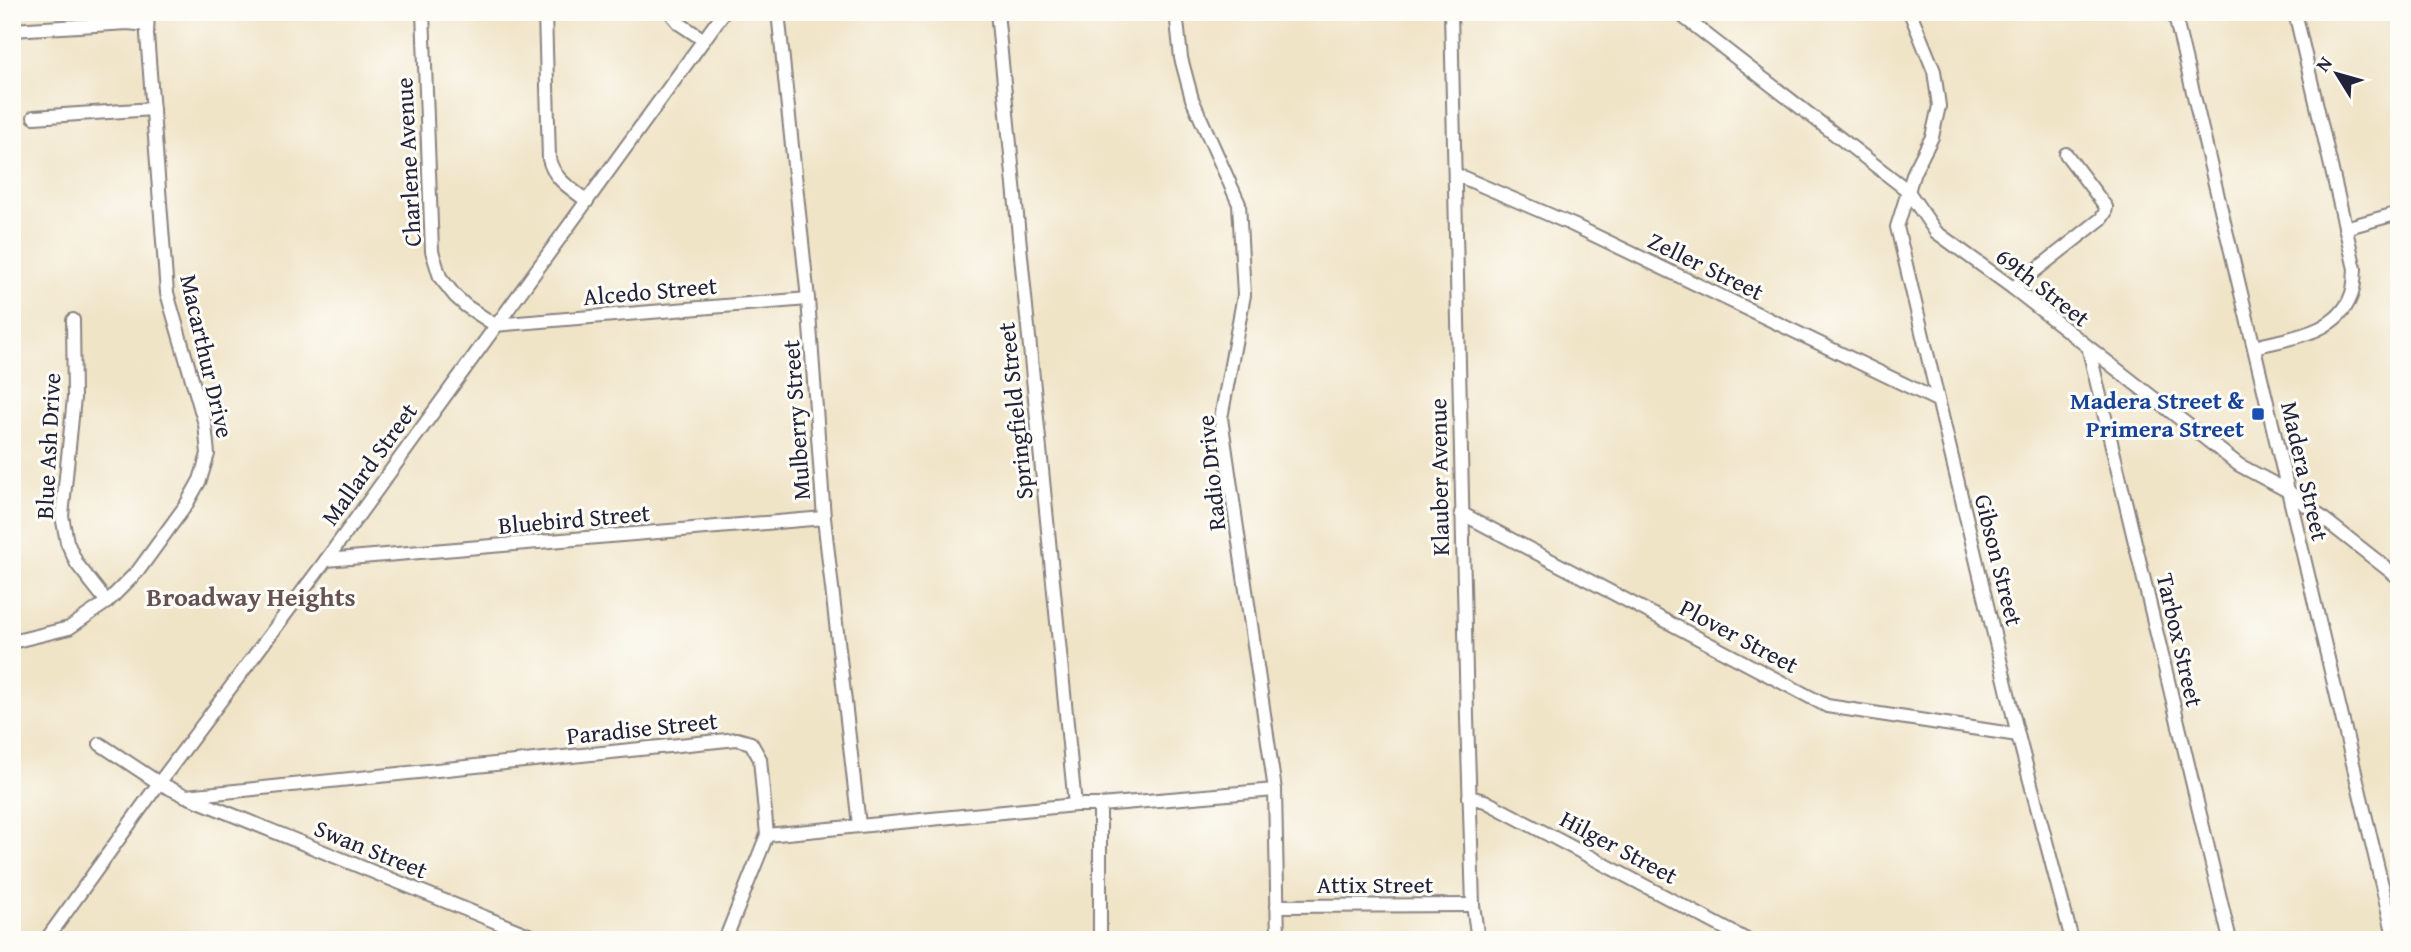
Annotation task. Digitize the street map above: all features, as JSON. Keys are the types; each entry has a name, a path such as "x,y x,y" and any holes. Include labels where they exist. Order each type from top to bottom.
{"street":[{"name":"Charlene Avenue","path":"423,12 432,251 440,277 455,296 495,325"},
{"path":"545,12 551,169 559,179 587,201"},
{"path":"670,12 680,24 704,40"},
{"name":"Mallard Street","path":"46,940 724,12"},
{"name":"Mulberry Street","path":"778,12 808,299 824,518 859,825"},
{"name":"Springfield Street","path":"997,12 1075,805"},
{"name":"Radio Drive","path":"1176,12 1181,58 1192,99 1239,204 1244,295 1221,418 1275,790 1278,940"},
{"name":"Klauber Avenue","path":"1451,12 1469,797 1473,905 1478,940"},
{"name":"69th Street","path":"1677,12 1907,190 1937,232 2239,466 2288,491 2399,578"},
{"name":"Gibson Street","path":"1910,12 1934,71 1939,106 1932,137 1907,190 1898,228 2018,735 2072,940"},
{"name":"Madera Street","path":"2174,12 2395,940"},
{"path":"2254,347 2323,327 2338,317 2353,292 2355,269 2295,12"},
{"path":"12,30 128,23 148,19"},
{"name":"Macarthur Drive","path":"12,642 69,628 107,602 138,571 186,505 200,480 208,454 205,424 167,293 148,19"},
{"path":"34,117 153,109"},
{"path":"2012,288 2101,219 2105,213 2106,207 2067,154"},
{"name":"Zeller Street","path":"1455,174 1573,225 1937,400"},
{"path":"2345,228 2399,214"},
{"name":"Alcedo Street","path":"495,325 808,299"},
{"name":"Blue Ash Drive","path":"73,320 74,398 62,516 67,542 78,564 107,602"},
{"name":"Tarbox Street","path":"2089,349 2230,940"},
{"name":"Plover Street","path":"1461,513 1827,706 2018,735"},
{"name":"Bluebird Street","path":"326,560 824,518"},
{"name":"Paradise Street","path":"186,796 737,739 751,743 760,760 767,835"},
{"name":"Swan Street","path":"100,744 159,783 186,796 541,940"},
{"path":"724,940 767,835 1075,805 1275,790"},
{"name":"Hilger Street","path":"1469,797 1485,801 1747,940"},
{"path":"1100,805 1100,940"},
{"name":"Attix Street","path":"1277,906 1473,905"}],"place":[{"name":"Madera Street & Primera Street","path":"2258,414"}],"district":[{"name":"Broadway Heights","path":"251,596"}]}
